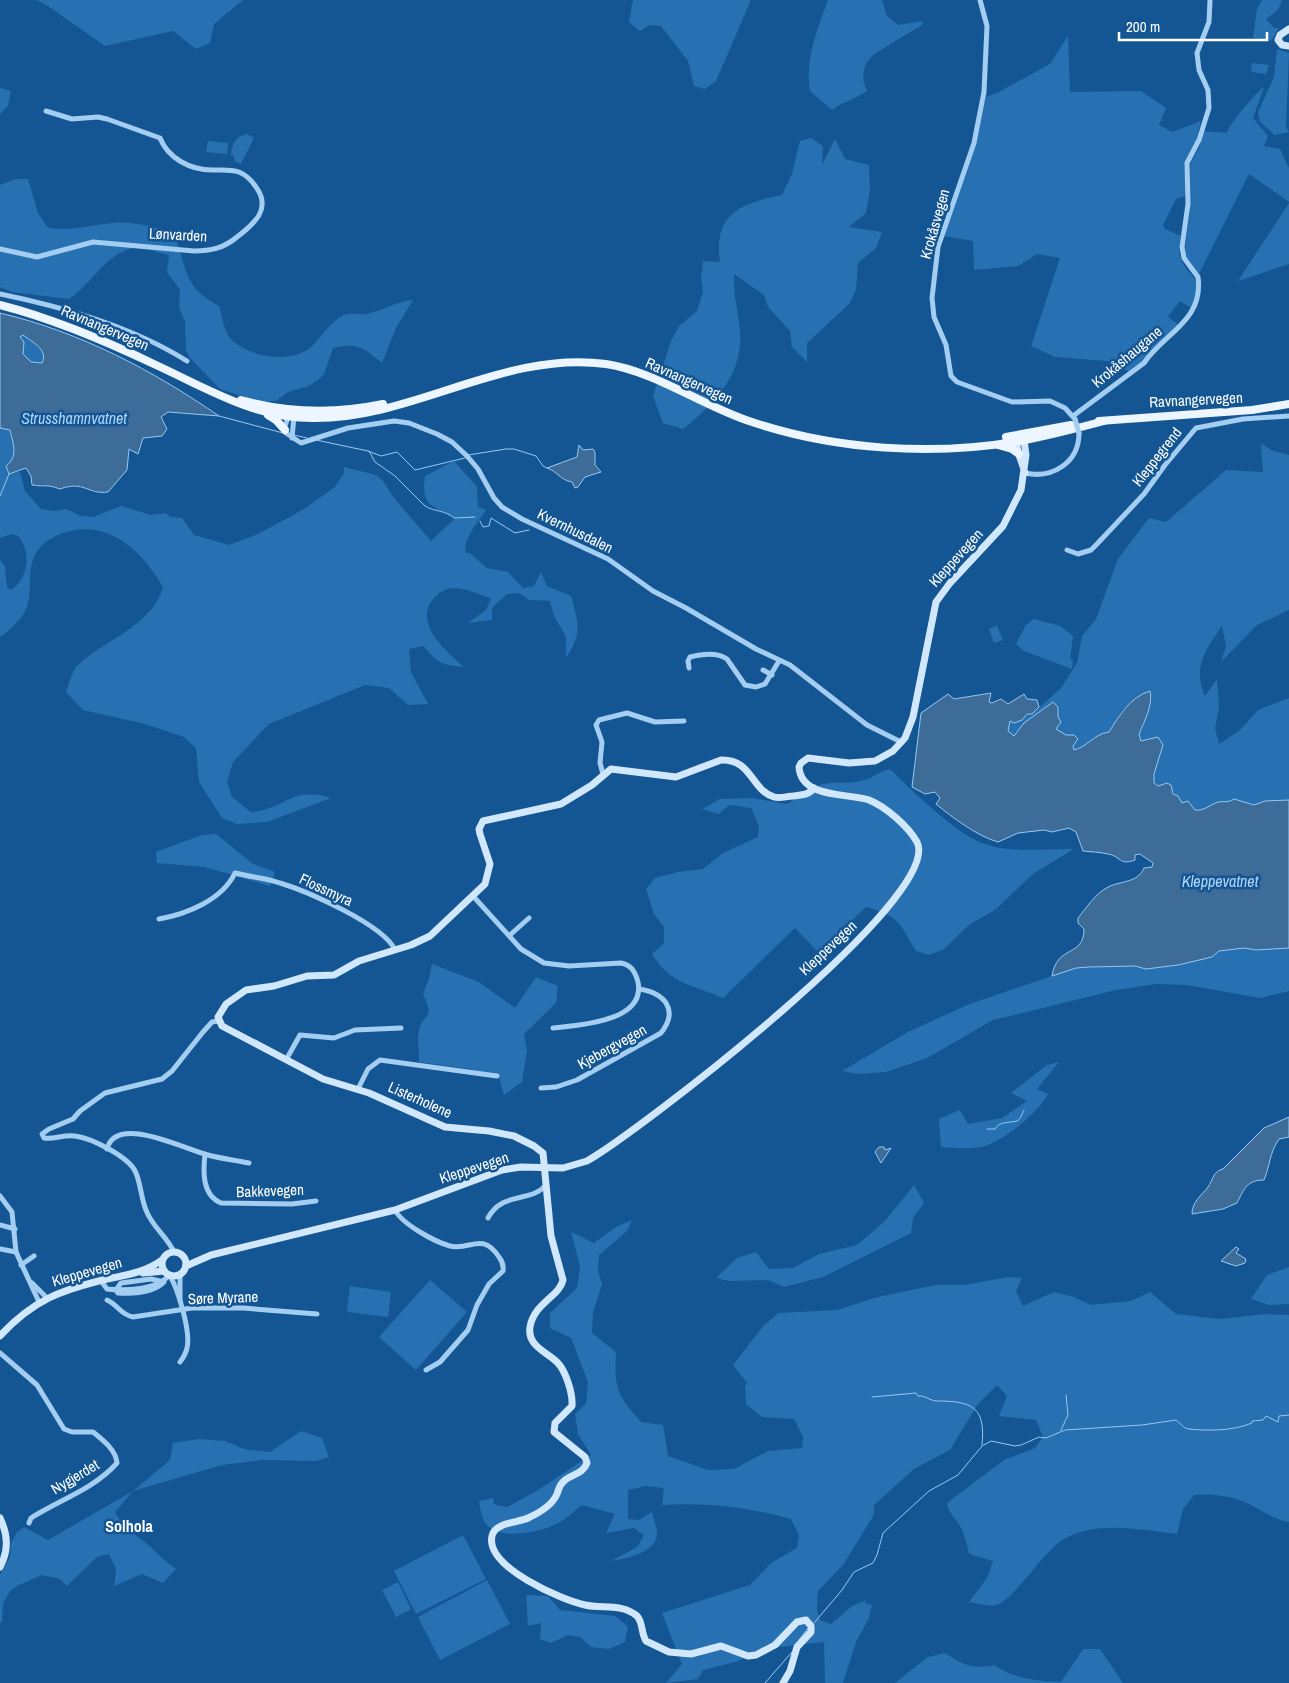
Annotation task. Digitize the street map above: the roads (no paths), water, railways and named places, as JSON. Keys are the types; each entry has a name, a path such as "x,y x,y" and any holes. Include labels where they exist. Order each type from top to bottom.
{"main road":[{"name":"Ravnangervegen","path":"0,306 86,334 257,410 316,418 360,414 537,366 566,362 601,364 641,374 739,417 799,435 876,446 942,447 991,444 1020,439 1080,423 1252,410 1289,404"},
{"name":"Ravnangervegen","path":"213,392 291,414"},
{"path":"257,410 274,418 285,430"},
{"name":"Ravnangervegen","path":"942,447 1020,439"},
{"path":"991,444 1005,446 1019,454"}],"street":[{"name":"Krokåsvegen","path":"980,0 987,26 984,92 974,144 938,248 932,298 934,317 946,345 951,376 956,382 1012,402 1050,401 1065,408 1074,417"},
{"name":"Krokåshaugane","path":"1074,417 1144,363 1150,354 1174,334 1197,302 1198,277 1184,258 1182,247 1188,208 1187,163 1200,140 1209,108 1208,90 1199,70 1197,53 1209,22 1210,0"},
{"path":"1289,29 1280,35 1278,40 1282,46 1289,46"},
{"name":"Lønvarden","path":"0,249 30,257 93,242 194,251 210,250 235,240 262,211 262,198 253,182 241,173 227,169 202,169 181,161 167,153 160,138 107,118 72,119 46,111"},
{"path":"0,294 67,309 148,341 187,360"},
{"path":"291,414 285,430 292,438"},
{"path":"291,414 292,438"},
{"name":"Kleppegrend","path":"1067,550 1075,554 1083,554 1098,544 1144,494 1165,464 1196,428 1243,419 1289,416"},
{"path":"1020,439 1019,454 1025,473 1044,474 1056,471 1065,465 1076,450 1079,433 1074,417"},
{"name":"Kvernhusdalen","path":"292,438 298,442 304,442 348,428 394,420 409,423 437,434 452,442 468,456 478,469 495,501 507,510 608,559 647,588 795,668 868,725 901,742"},
{"path":"287,442 292,438"},
{"name":"Kleppevegen","path":"186,1266 211,1255 395,1210 502,1170 572,1166 594,1156 748,1041 861,936 906,882 918,862 919,851 916,840 874,802 856,797 832,794 814,788 804,779 799,771 800,764 805,760 814,758 849,763 875,761 893,751 901,742 914,717 936,602 1003,526 1014,507 1025,473 1026,455 1020,439"},
{"path":"689,668 688,661 690,657 702,654 722,656 727,659 745,685 756,687 765,684 772,675 779,660"},
{"path":"763,670 772,675"},
{"path":"603,774 600,763 602,742 596,725 599,720 627,713 640,716 652,722 684,722"},
{"path":"107,1300 116,1304 124,1314 131,1317 182,1310 180,1274 186,1266 183,1256 174,1252 147,1213 134,1168 127,1160 108,1149 79,1137 68,1135 49,1139 44,1138 42,1134 73,1119 80,1111 105,1093 162,1079 212,1022 218,1021 220,1013 226,1004 246,990 274,986 307,976 334,975 359,961 418,943 430,936 485,884 490,864 479,829 483,821 561,804 592,785 603,774 614,768 676,777 722,760 729,760 747,770 764,791 772,796 780,798 808,794 814,788"},
{"name":"Flossmyra","path":"159,919 179,916 204,904 228,885 235,873 280,883 359,918 383,935 395,950"},
{"path":"473,896 527,954 548,964 569,966 617,962 628,964 635,974 639,989"},
{"path":"510,935 529,918"},
{"name":"Kjebergvegen","path":"541,1088 556,1087 577,1080 661,1033 668,1022 668,1006 657,994 639,989 636,1002 619,1015 574,1026 552,1028"},
{"name":"Listerholene","path":"218,1021 222,1026 323,1079 358,1089 450,1129 489,1131 522,1139 543,1153 546,1168"},
{"path":"286,1060 300,1035 334,1038 354,1030 401,1028"},
{"name":"Listerholene","path":"358,1089 368,1069 380,1060 497,1076"},
{"name":"Bakkevegen","path":"108,1149 116,1137 133,1132 204,1154 250,1163"},
{"name":"Bakkevegen","path":"204,1154 206,1186 213,1200 221,1204 292,1204 316,1201"},
{"path":"546,1168 551,1236 563,1280 561,1286 540,1305 530,1325 530,1333 538,1348 562,1368 571,1396 572,1406 555,1423 554,1432 585,1457 587,1463 582,1471 566,1479 560,1485 557,1495 547,1507 528,1518 503,1526 495,1531 492,1541 494,1550 516,1573 530,1583 580,1604 617,1608 635,1615 640,1621 646,1641 669,1652 691,1654 721,1646 748,1656 756,1656 775,1645 797,1622 806,1620 811,1626 811,1632 797,1647 790,1671 783,1683"},
{"path":"488,1218 494,1208 502,1202 541,1190 547,1184"},
{"path":"0,1196 12,1212 16,1252 21,1265 32,1283 39,1302"},
{"path":"395,1210 401,1220 445,1245 456,1247 479,1242 486,1245 495,1251 504,1267 501,1274 489,1284 477,1305 468,1330 440,1362 426,1370"},
{"path":"0,1225 14,1228"},
{"path":"0,1249 16,1252"},
{"path":"174,1252 166,1254 162,1260 167,1276 180,1300"},
{"name":"Kleppevegen","path":"183,1256 211,1255"},
{"path":"21,1265 34,1256"},
{"name":"Kleppevegen","path":"0,1336 20,1316 47,1298 70,1288 135,1273 162,1260"},
{"name":"Kleppevegen","path":"135,1273 167,1276"},
{"path":"116,1290 121,1283 180,1274"},
{"path":"101,1281 107,1289 124,1293 153,1290 167,1276"},
{"path":"32,1283 47,1298"},
{"name":"Søre Myrane","path":"180,1362 188,1343 182,1310 242,1308 317,1314"},
{"name":"Nygjerdet","path":"0,1353 37,1385 64,1428 72,1432 94,1432 106,1442 116,1457 116,1463 98,1480 30,1518 29,1523"},
{"path":"0,1518 6,1532 6,1550 0,1567"}],"water":[{"name":"Strusshamnvatnet","path":"0,313 59,331 114,354 168,383 219,416 168,412 161,417 167,429 162,436 143,438 138,454 129,449 127,470 108,492 95,492 75,486 60,489 32,485 31,476 26,468 9,474 6,466 13,458 13,445 10,430 0,428","holes":["23,335 41,350 44,358 42,363 31,362 23,354 24,342 20,337"]},
{"path":"579,445 583,450 593,449 595,452 595,465 601,472 585,477 578,487 575,488 572,482 547,468 577,457"},
{"name":"Kleppevatnet","path":"1150,691 1149,707 1139,734 1141,741 1158,737 1163,745 1154,774 1154,783 1158,786 1167,783 1171,785 1173,794 1178,796 1182,803 1188,801 1195,810 1234,799 1254,805 1265,801 1289,800 1289,948 1256,950 1244,948 1219,951 1212,957 1178,965 1146,969 1135,966 1076,968 1052,976 1059,959 1080,944 1084,929 1078,923 1078,918 1091,901 1108,887 1138,876 1144,868 1152,867 1153,863 1140,854 1135,855 1135,860 1126,862 1112,855 1083,851 1076,832 1069,828 1052,832 1044,830 1018,833 998,842 982,836 966,826 936,804 940,798 935,792 925,794 912,787 921,713 948,694 954,699 991,693 989,702 992,703 1001,699 1008,704 1024,694 1027,699 1037,700 1039,707 1032,714 1027,714 1022,720 1014,723 1010,721 1008,731 1014,736 1024,723 1053,702 1058,707 1058,717 1061,722 1056,729 1066,735 1074,735 1078,739 1073,746 1074,750 1099,735 1109,732 1131,702"},
{"path":"1289,1117 1289,1137 1279,1139 1276,1144 1264,1180 1258,1180 1247,1186 1237,1203 1223,1209 1192,1214 1195,1203 1217,1172 1223,1169 1264,1128"},
{"path":"879,1147 884,1147 885,1150 891,1148 881,1163 875,1152"},
{"path":"1236,1247 1239,1249 1236,1253 1246,1259 1245,1263 1236,1266 1221,1261"}],"waterway":[{"path":"219,416 283,433"},
{"path":"294,435 307,438"},
{"path":"316,440 368,451 381,456 397,452 415,470 465,458"},
{"path":"468,455 514,449 536,456 543,466 547,468"},
{"path":"369,451 375,462 395,476 425,506 454,518 475,517"},
{"path":"0,496 9,474"},
{"path":"480,521 483,527 489,526 491,518 515,533 529,530"},
{"path":"987,1129 995,1129 1002,1123 1017,1121 1024,1110"},
{"path":"872,1397 916,1393 918,1396 934,1401 949,1401 968,1405 979,1414 982,1422 982,1445"},
{"path":"1061,1430 1068,1415 1066,1395"},
{"path":"814,1623 842,1590 854,1572 873,1563 883,1533 929,1491 958,1475 982,1446 991,1441 1015,1446 1039,1437 1046,1438 1065,1430 1142,1425 1176,1420 1183,1427 1189,1429 1220,1430 1245,1426 1252,1423 1252,1421 1263,1420 1266,1416 1278,1422 1279,1416 1289,1415"},
{"path":"799,1640 809,1627"},
{"path":"765,1683 792,1652"}],"district":[{"name":"Solhola","path":"129,1526"}]}
